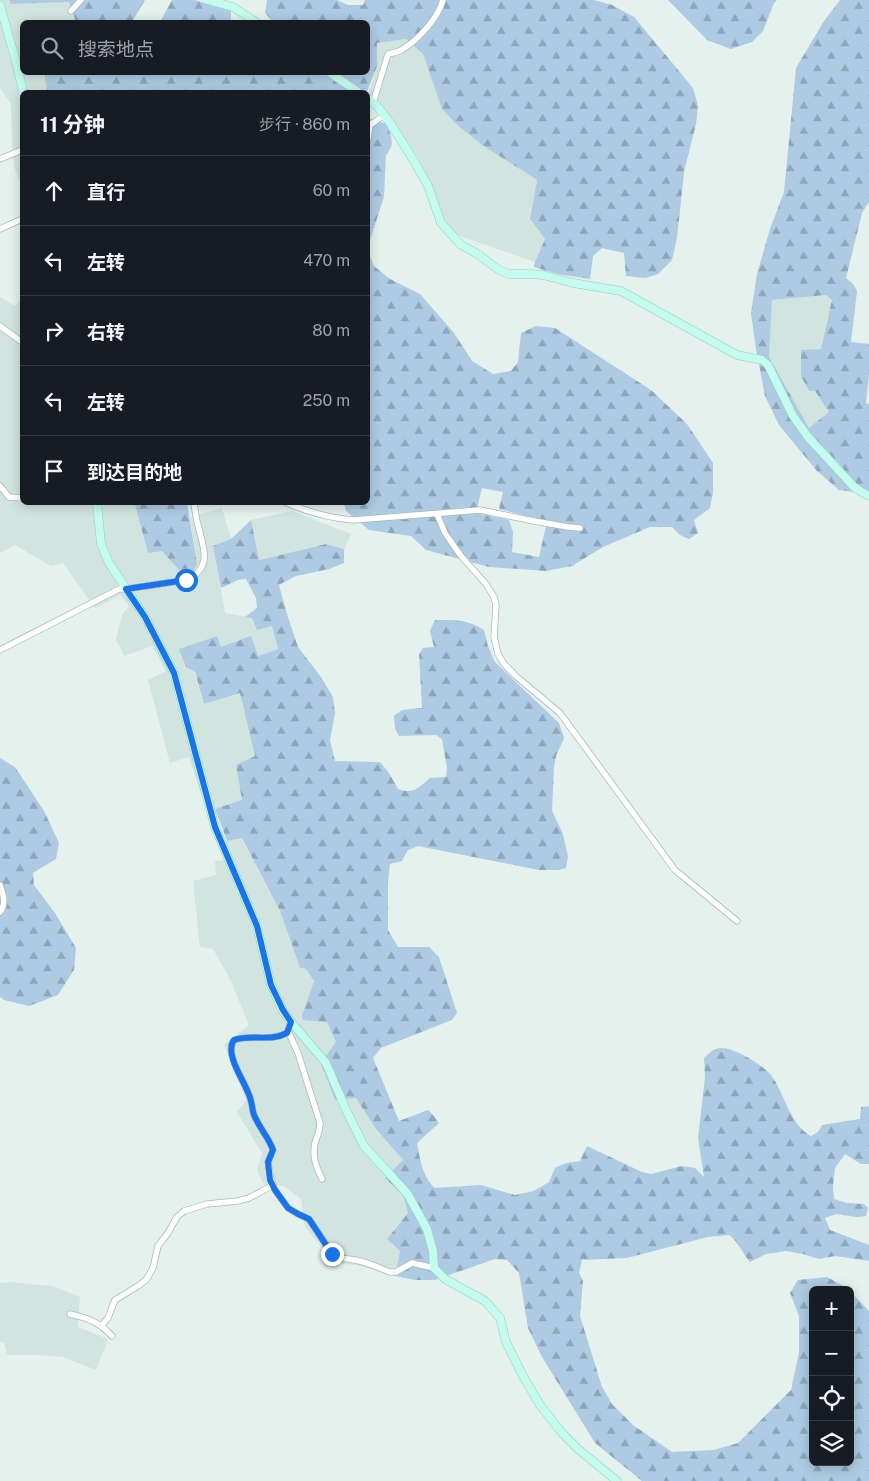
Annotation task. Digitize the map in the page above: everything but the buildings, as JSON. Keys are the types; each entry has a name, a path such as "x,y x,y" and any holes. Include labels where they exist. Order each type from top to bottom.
{"street":[{"path":"71,11 81,0"},
{"path":"207,0 233,7 253,20"},
{"path":"443,0 440,10 422,34 402,50 388,54 370,101 384,114 411,156 428,186 441,223 461,246 476,253 499,270 508,274 543,275 572,283 621,291 736,355 762,360 768,365 793,416 808,437 855,488 869,496"},
{"path":"0,5 23,90"},
{"path":"333,75 355,90"},
{"path":"370,126 384,114"},
{"path":"0,158 20,151"},
{"path":"0,229 20,220"},
{"path":"0,326 20,341"},
{"path":"0,486 9,497 20,498"},
{"path":"97,505 101,544 109,563 145,617 174,673 215,827 257,926 271,985 291,1022 326,1063 364,1146 407,1193 427,1229 433,1251 434,1268"},
{"path":"0,650 119,589 186,580 196,575 205,557 205,548 195,505"},
{"path":"291,505 302,510 339,519 353,520 480,510 559,526 580,528"},
{"path":"437,514 445,532 460,556 486,584 494,597 496,605 494,637 498,654 504,664 560,713 675,870 737,921"},
{"path":"0,885 4,898 4,905 0,912"},
{"path":"291,1022 288,1031 281,1036 240,1038 234,1040 230,1048 251,1101 255,1118 270,1141 273,1150 268,1162 270,1180 281,1200 288,1208 309,1219 332,1254 337,1257 354,1260 390,1272 396,1272 412,1263 434,1268 445,1279 486,1301 500,1318 506,1342 540,1405 562,1433 578,1449 618,1481"},
{"path":"288,1031 298,1053 320,1124 314,1154 315,1165 322,1179"},
{"path":"102,1325 108,1318 115,1300 146,1280 153,1268 158,1246 177,1217 184,1211 207,1204 249,1198 272,1185"},
{"path":"70,1314 84,1317 102,1325 112,1336"}],"shaded area":[{"path":"0,0 9,0 11,4 69,2 74,20 20,20 20,75 44,75 47,90 20,90 20,182 14,166 11,104 0,88"},
{"path":"406,39 423,54 442,109 456,124 482,145 537,180 530,219 545,239 535,262 454,234 445,220 417,156 380,104 370,97 370,90 377,66 377,43"},
{"path":"826,295 832,300 821,350 801,350 801,376 809,391 815,391 830,412 809,428 769,357 772,300"},
{"path":"0,297 15,306 20,301 20,505 135,505 148,553 162,550 181,572 197,564 190,517 222,508 231,539 213,546 225,613 252,618 272,626 278,649 258,656 220,647 217,636 180,649 186,667 194,672 204,704 240,692 255,756 236,765 242,800 207,812 189,757 170,763 148,680 166,671 152,646 124,656 116,639 122,615 129,606 120,595 95,608 63,563 51,566 15,545 0,553"},
{"path":"292,511 351,534 344,549 325,544 258,560 251,520"},
{"path":"241,837 280,911 300,968 306,969 314,981 303,1016 327,1022 356,1098 376,1129 403,1160 403,1195 408,1213 387,1239 400,1251 395,1276 356,1265 334,1263 305,1227 301,1199 284,1186 263,1183 257,1170 262,1153 237,1112 246,1100 224,1045 249,1025 230,979 213,949 200,947 193,881 216,875 215,861 224,860 217,844"},
{"path":"9,1282 52,1286 80,1297 78,1327 108,1339 96,1370 63,1357 7,1355 4,1342 0,1342 0,1283"}],"green space":[{"path":"9,0 145,0 133,20 74,20 69,2 11,4"},
{"path":"172,0 195,0 231,11 231,20 161,20"},
{"path":"267,0 337,0 348,5 363,5 365,0 594,0 612,5 634,17 693,88 698,106 696,124 684,172 677,238 672,260 658,274 646,278 626,276 624,253 602,248 593,256 590,279 557,274 534,267 545,239 530,219 537,180 482,145 456,124 442,109 423,54 406,39 377,43 377,66 368,90 358,88 356,90 47,90 44,75 370,75 370,20 271,20 265,13"},
{"path":"668,0 777,0 763,31 752,42 731,49 707,40"},
{"path":"840,0 869,0 869,202 862,213 846,278 857,291 851,342 869,344 869,375 866,403 869,404 869,494 839,490 817,471 779,425 765,396 751,313 757,274 770,229 784,192 796,68 824,21","holes":["826,295 832,300 821,349 801,350 801,376 809,391 815,391 829,412 809,428 769,357 772,300"]},
{"path":"370,119 387,124 392,140 391,147 386,155 384,197 370,240"},
{"path":"370,256 374,266 390,279 420,294 454,333 472,361 493,374 511,371 518,362 521,333 536,326 555,328 651,390 687,424 713,463 713,493 710,508 694,520 698,533 689,539 680,535 672,527 650,527 603,547 572,566 546,571 489,567 426,550 411,536 369,530 346,511 344,505 370,505","holes":["482,488 503,492 499,509 547,521 539,557 512,552 513,532 509,520 476,513"]},
{"path":"135,505 187,505 197,564 193,572 181,572 162,551 148,553"},
{"path":"251,520 259,560 326,544 344,549 344,563 329,569 296,576 279,585 298,647 321,677 333,697 335,713 330,740 335,761 380,762 398,789 404,791 416,789 430,778 446,777 447,768 442,739 436,735 399,736 395,729 394,716 402,710 422,708 419,654 423,648 434,647 430,631 435,620 466,622 484,630 495,662 559,723 564,738 556,756 554,767 552,811 563,834 568,857 566,868 539,870 418,846 408,850 402,861 390,864 388,930 398,947 429,947 439,957 457,1013 452,1020 381,1048 373,1058 399,1121 428,1110 439,1123 417,1143 422,1167 427,1178 435,1188 481,1185 515,1195 534,1191 549,1182 555,1168 566,1163 580,1161 587,1146 642,1172 651,1174 682,1166 695,1168 704,1177 698,1138 705,1077 704,1058 713,1050 720,1048 740,1053 767,1071 776,1083 797,1124 811,1136 818,1132 822,1125 860,1119 861,1107 869,1106 869,1164 861,1164 845,1154 835,1168 833,1186 834,1199 847,1203 864,1204 868,1208 866,1216 857,1217 836,1214 825,1218 830,1230 869,1245 869,1261 835,1256 819,1259 786,1251 766,1254 750,1262 729,1235 708,1237 627,1258 582,1260 579,1273 583,1281 580,1316 602,1387 612,1404 633,1425 672,1452 714,1450 738,1443 791,1390 799,1352 799,1316 790,1293 798,1280 827,1277 843,1286 809,1286 809,1466 854,1466 854,1295 869,1311 869,1481 642,1481 595,1443 542,1357 528,1328 519,1273 507,1260 495,1259 435,1280 415,1280 395,1276 400,1251 387,1239 408,1213 403,1195 385,1178 403,1160 376,1129 356,1098 335,1100 321,1063 336,1042 327,1022 303,1020 302,1016 314,981 306,969 300,968 280,911 242,838 227,841 215,809 242,800 236,765 255,756 240,693 204,704 195,672 186,667 179,649 217,636 221,647 251,636 258,656 278,649 272,626 257,630 252,618 245,617 257,608 256,598 246,579 238,580 221,588 213,546 231,539"},
{"path":"0,758 15,767 44,811 59,843 56,859 33,873 34,885 55,913 76,948 74,970 58,995 29,1006 4,1000 0,997"}],"route":[{"path":"186,580 126,589 145,617 174,673 215,827 257,926 271,985 291,1022 287,1033 281,1036 240,1038 234,1040 230,1048 251,1101 255,1118 270,1141 273,1150 268,1162 270,1180 281,1200 288,1208 309,1219 332,1254"}]}
